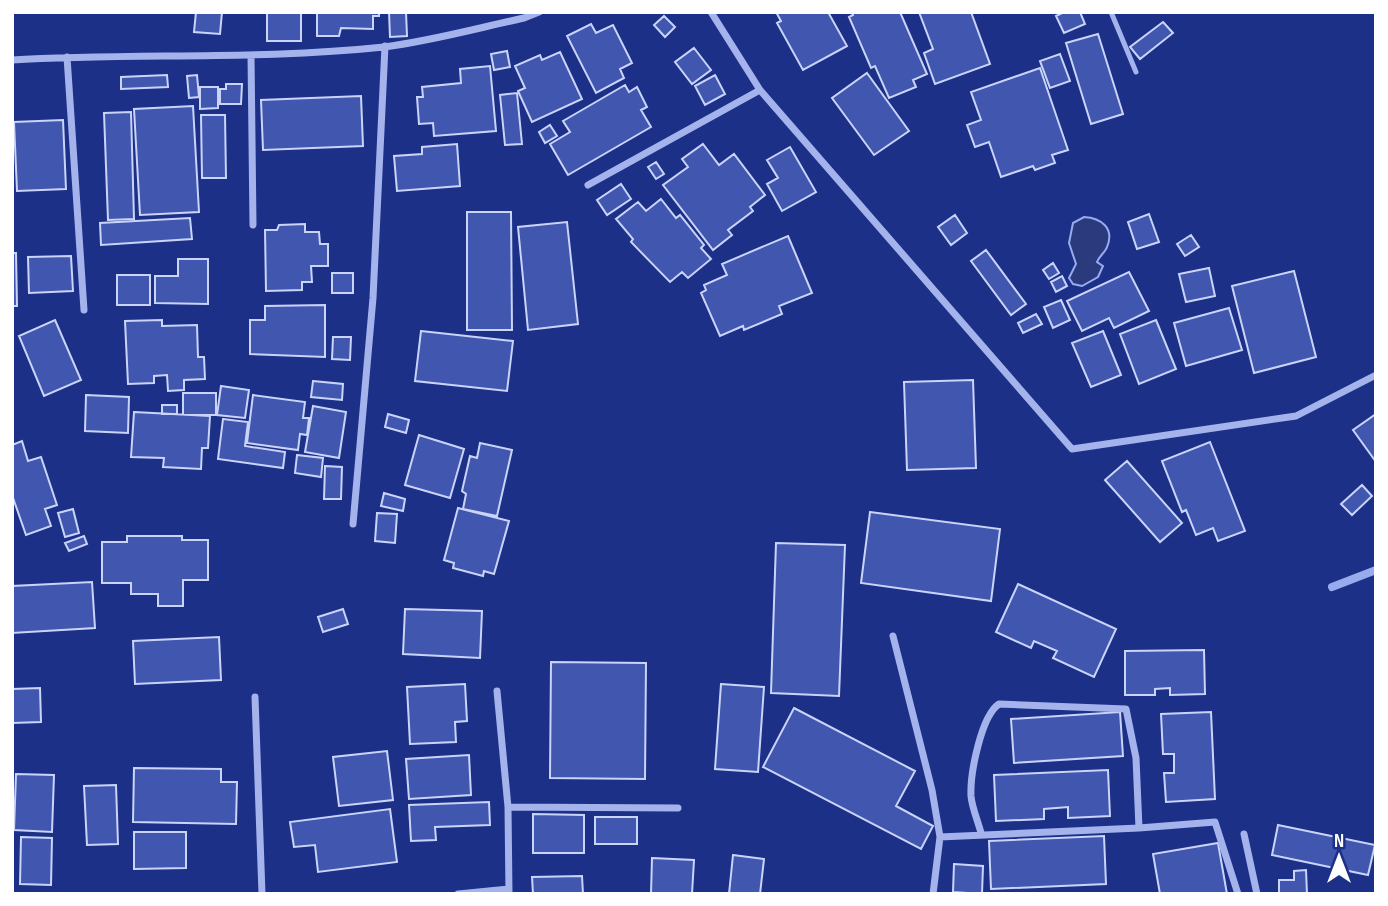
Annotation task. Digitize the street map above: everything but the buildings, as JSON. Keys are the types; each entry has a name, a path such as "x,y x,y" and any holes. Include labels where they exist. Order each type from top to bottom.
{"street":[{"path":"12,60 251,55 385,46 524,18 539,12"},
{"path":"710,12 760,90 1072,449 1296,416 1374,376"},
{"path":"353,524 373,298 385,46"},
{"path":"251,55 253,225"},
{"path":"67,57 84,310"},
{"path":"589,185 760,90"},
{"path":"893,636 932,789 940,836 933,894"},
{"path":"458,894 509,891 508,807 497,691"},
{"path":"255,697 262,894"},
{"path":"981,833 971,798 972,780 985,719 999,704 1126,709 1136,758 1139,828"},
{"path":"508,807 678,808"},
{"path":"940,836 1139,828 1215,822 1238,894"},
{"path":"1244,834 1256,894"}],"lane":[{"path":"1111,12 1136,72"}],"water":[{"path":"1084,217 1096,219 1105,225 1109,240 1097,262 1103,266 1098,277 1082,286 1073,284 1069,278 1076,264 1069,243 1073,223"}],"waterway":[{"path":"1332,587 1376,570"}]}
